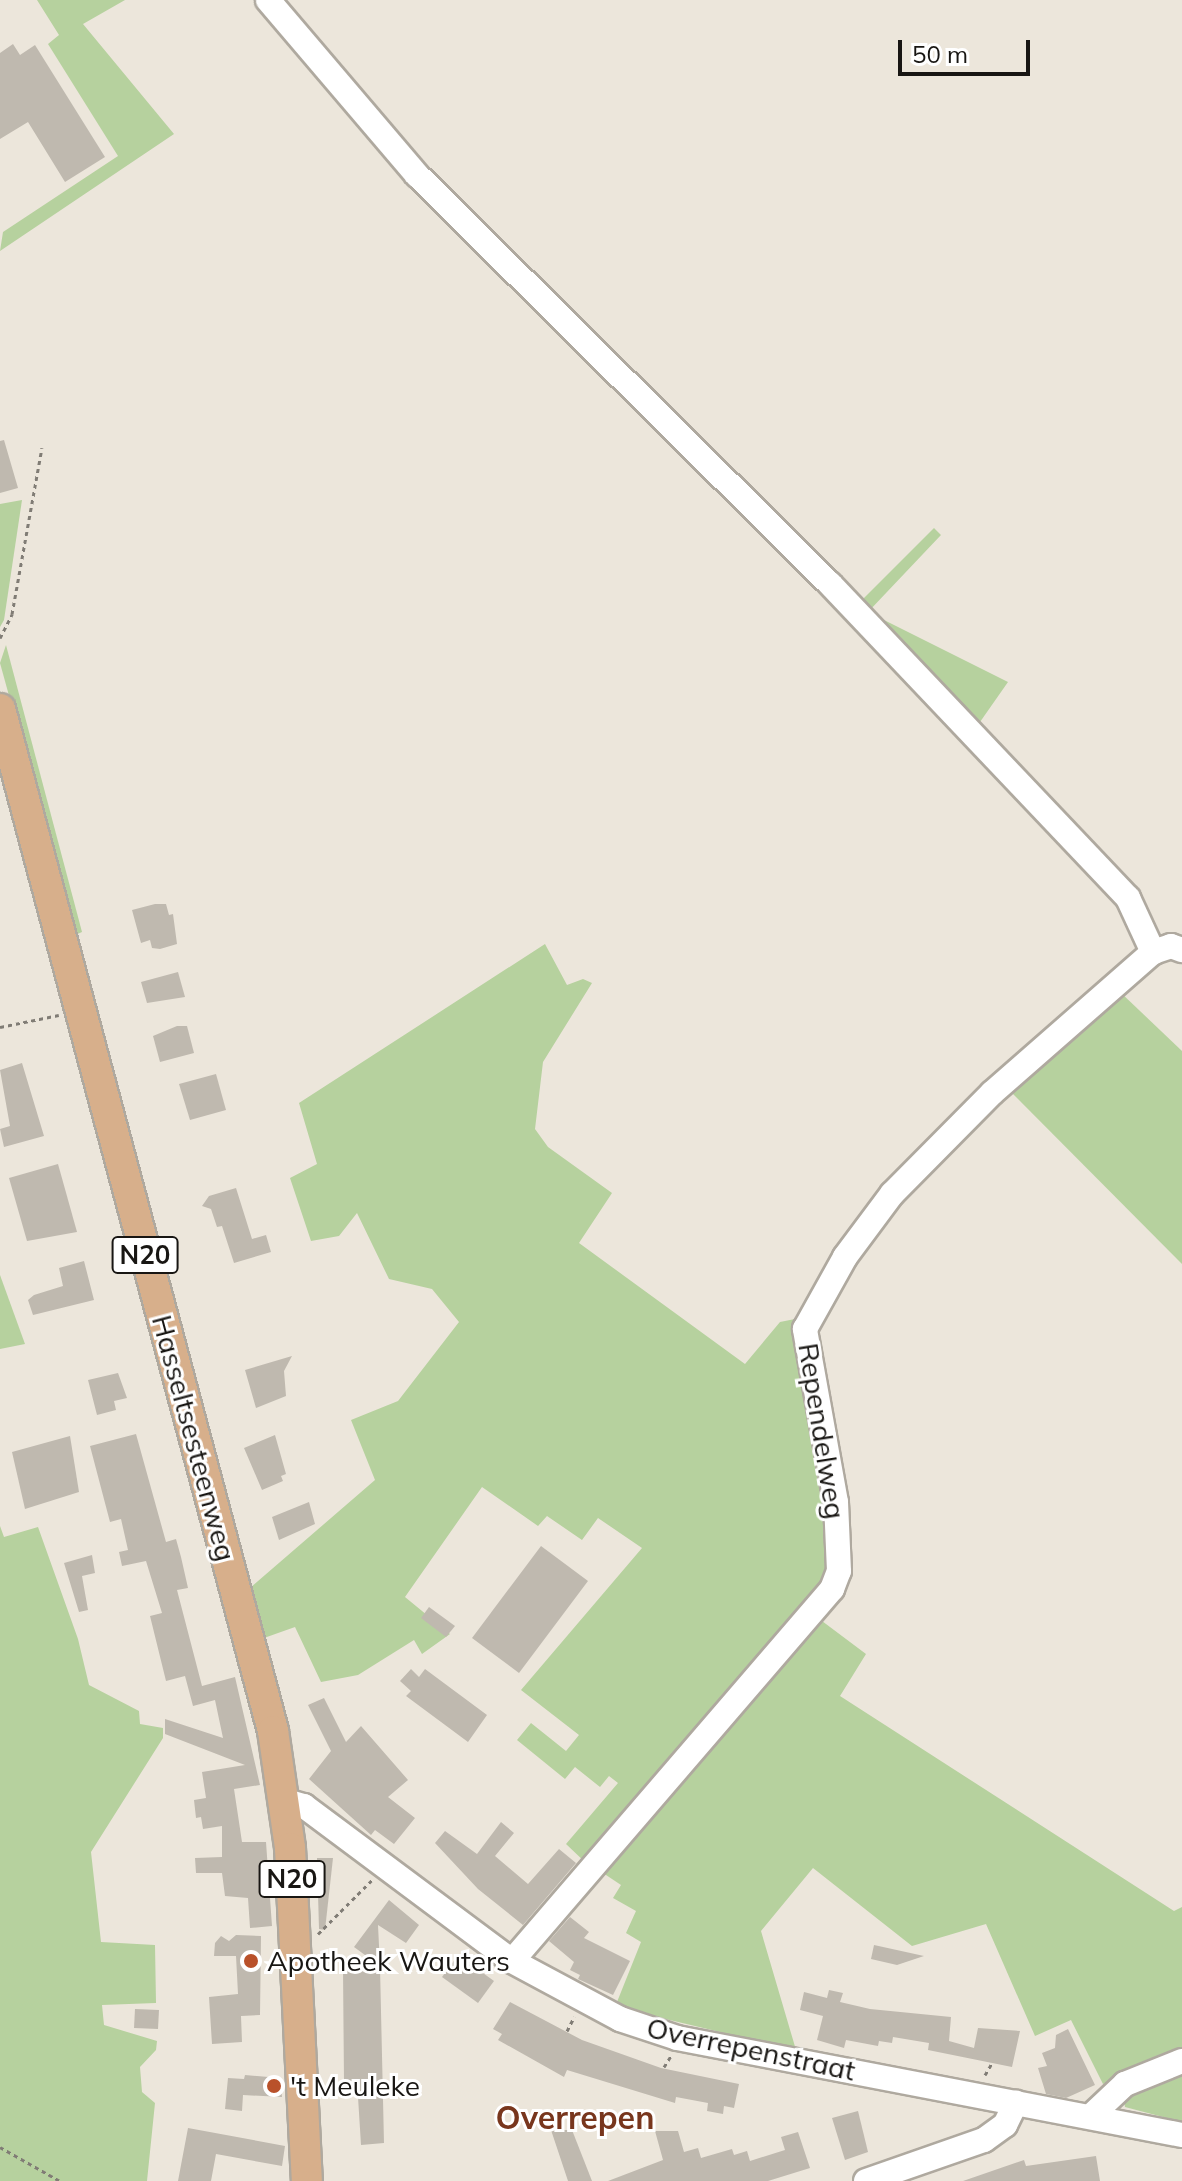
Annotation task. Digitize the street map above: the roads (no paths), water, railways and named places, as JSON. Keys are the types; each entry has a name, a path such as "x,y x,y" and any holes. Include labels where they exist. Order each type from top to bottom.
{"main road":[{"name":"Hasseltsesteenweg","path":"0,709 273,1731 286,1801 307,2181"}],"street":[{"path":"268,0 417,175 830,584 1128,898 1153,952 1171,946 1182,950"},
{"name":"Rependelweg","path":"512,1961 832,1589 839,1571 836,1502 805,1329 831,1278 892,1194 970,1115 1153,952"},
{"name":"Overrepenstraat","path":"286,1801 304,1806 512,1961 591,2007 677,2038 1182,2135"},
{"path":"1091,2116 1125,2084 1182,2061"},
{"path":"866,2181 984,2140 1005,2125 1016,2102"}],"place":[{"name":"Apotheek Wauters","path":"251,1961"},
{"name":"'t Meuleke","path":"274,2086"}],"district":[{"name":"Overrepen","path":"575,2117"}]}
